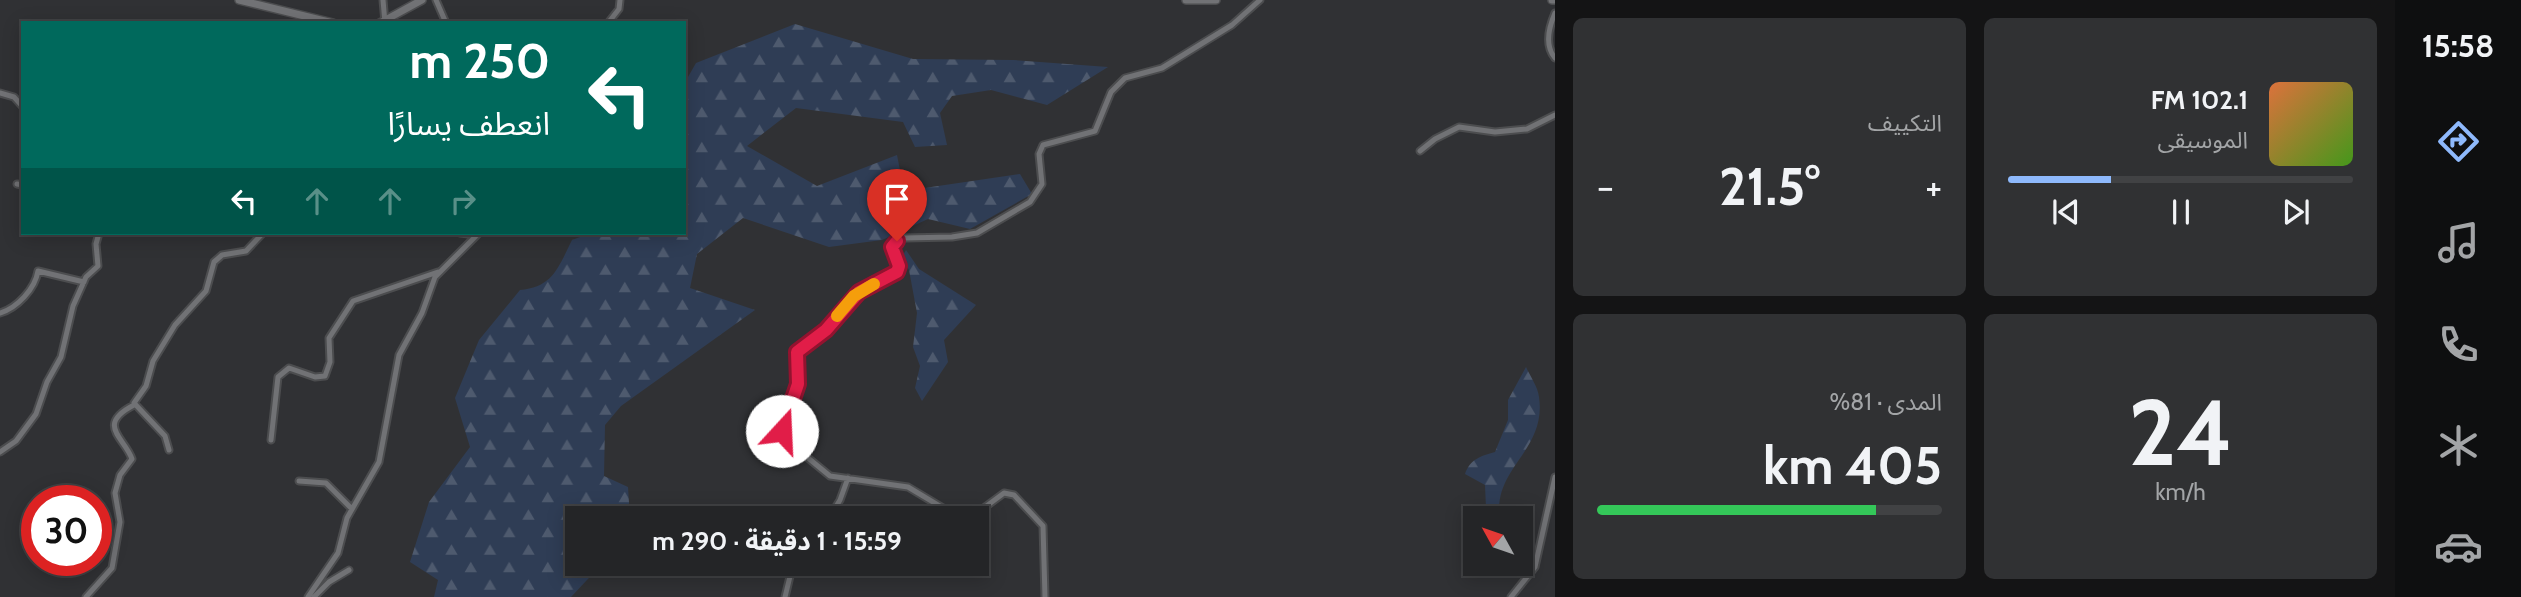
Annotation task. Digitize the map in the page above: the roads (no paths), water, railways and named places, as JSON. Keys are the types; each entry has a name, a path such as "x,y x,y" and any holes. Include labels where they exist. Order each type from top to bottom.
{"street":[{"path":"239,0 325,21"},
{"path":"383,0 383,21"},
{"path":"385,21 422,0"},
{"path":"436,0 445,21"},
{"path":"609,21 618,9 620,0"},
{"path":"1186,0 1216,0"},
{"path":"1045,597 1043,526 1014,495 1000,495 974,516 964,518 953,515 914,489 827,474 783,434 784,419 798,384 796,358 800,348 826,330 859,292 897,272 899,266 892,250 894,242 977,233 1030,202 1040,192 1042,184 1039,154 1043,145 1095,131 1111,92 1125,78 1154,73 1168,65 1232,26 1260,0"},
{"path":"1555,13 1550,24 1548,46 1555,58"},
{"path":"0,93 15,97 21,104"},
{"path":"1420,151 1456,128 1495,132 1527,129 1555,114"},
{"path":"0,452 23,433 42,404 47,382 61,357 67,323 84,282 98,266 96,244 98,235"},
{"path":"86,597 111,571 113,565 120,522 115,493 120,475 132,458 115,436 121,415 134,405 146,386 157,354 178,320 206,291 214,262 222,255 246,251 261,235"},
{"path":"308,597 338,553 352,509 379,462 400,355 422,313 438,272 476,235"},
{"path":"0,313 15,307 37,281 38,271 84,282"},
{"path":"271,440 278,377 289,368 315,377 325,376 330,362 329,338 354,301 438,272"},
{"path":"134,405 165,436 169,450"},
{"path":"1511,597 1535,567 1555,477"},
{"path":"836,506 848,478"},
{"path":"299,481 330,485 352,509"},
{"path":"314,597 329,582 349,570"},
{"path":"785,597 790,576"}]}
